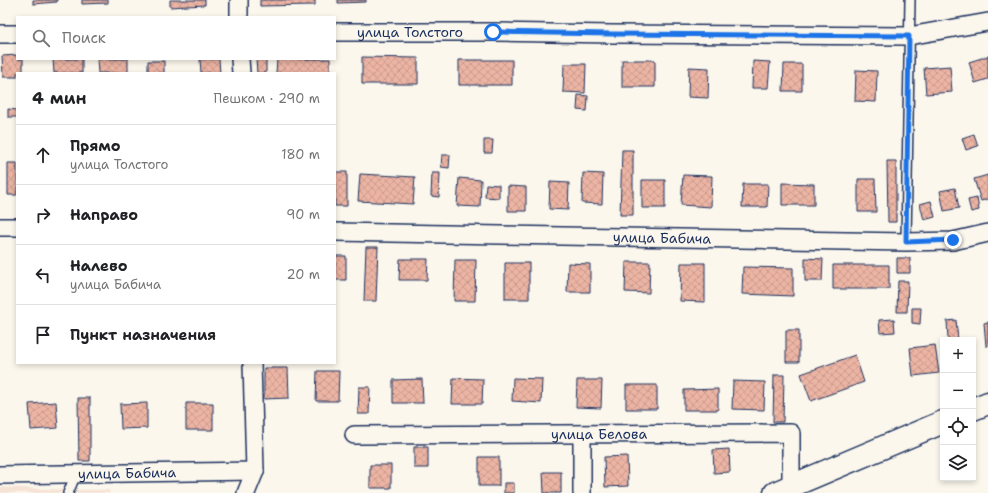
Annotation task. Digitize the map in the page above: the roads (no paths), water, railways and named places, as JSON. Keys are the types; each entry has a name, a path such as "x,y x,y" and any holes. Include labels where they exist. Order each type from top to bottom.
{"main road":[{"path":"976,408 988,403"},
{"name":"улица Белова","path":"783,490 940,423"}],"street":[{"path":"239,0 239,16"},
{"name":"улица Толстого","path":"336,32 909,36 988,22"},
{"path":"0,34 16,34"},
{"path":"240,60 241,72"},
{"path":"0,227 16,227"},
{"name":"улица Бабича","path":"336,232 906,242 953,240 988,233"},
{"path":"246,493 255,471 252,364"},
{"name":"улица Белова","path":"354,435 791,433 783,490"},
{"path":"582,434 582,493"},
{"name":"улица Бабича","path":"0,475 255,471"}],"lane":[{"path":"906,242 910,0"},
{"path":"68,493 76,474"}]}
